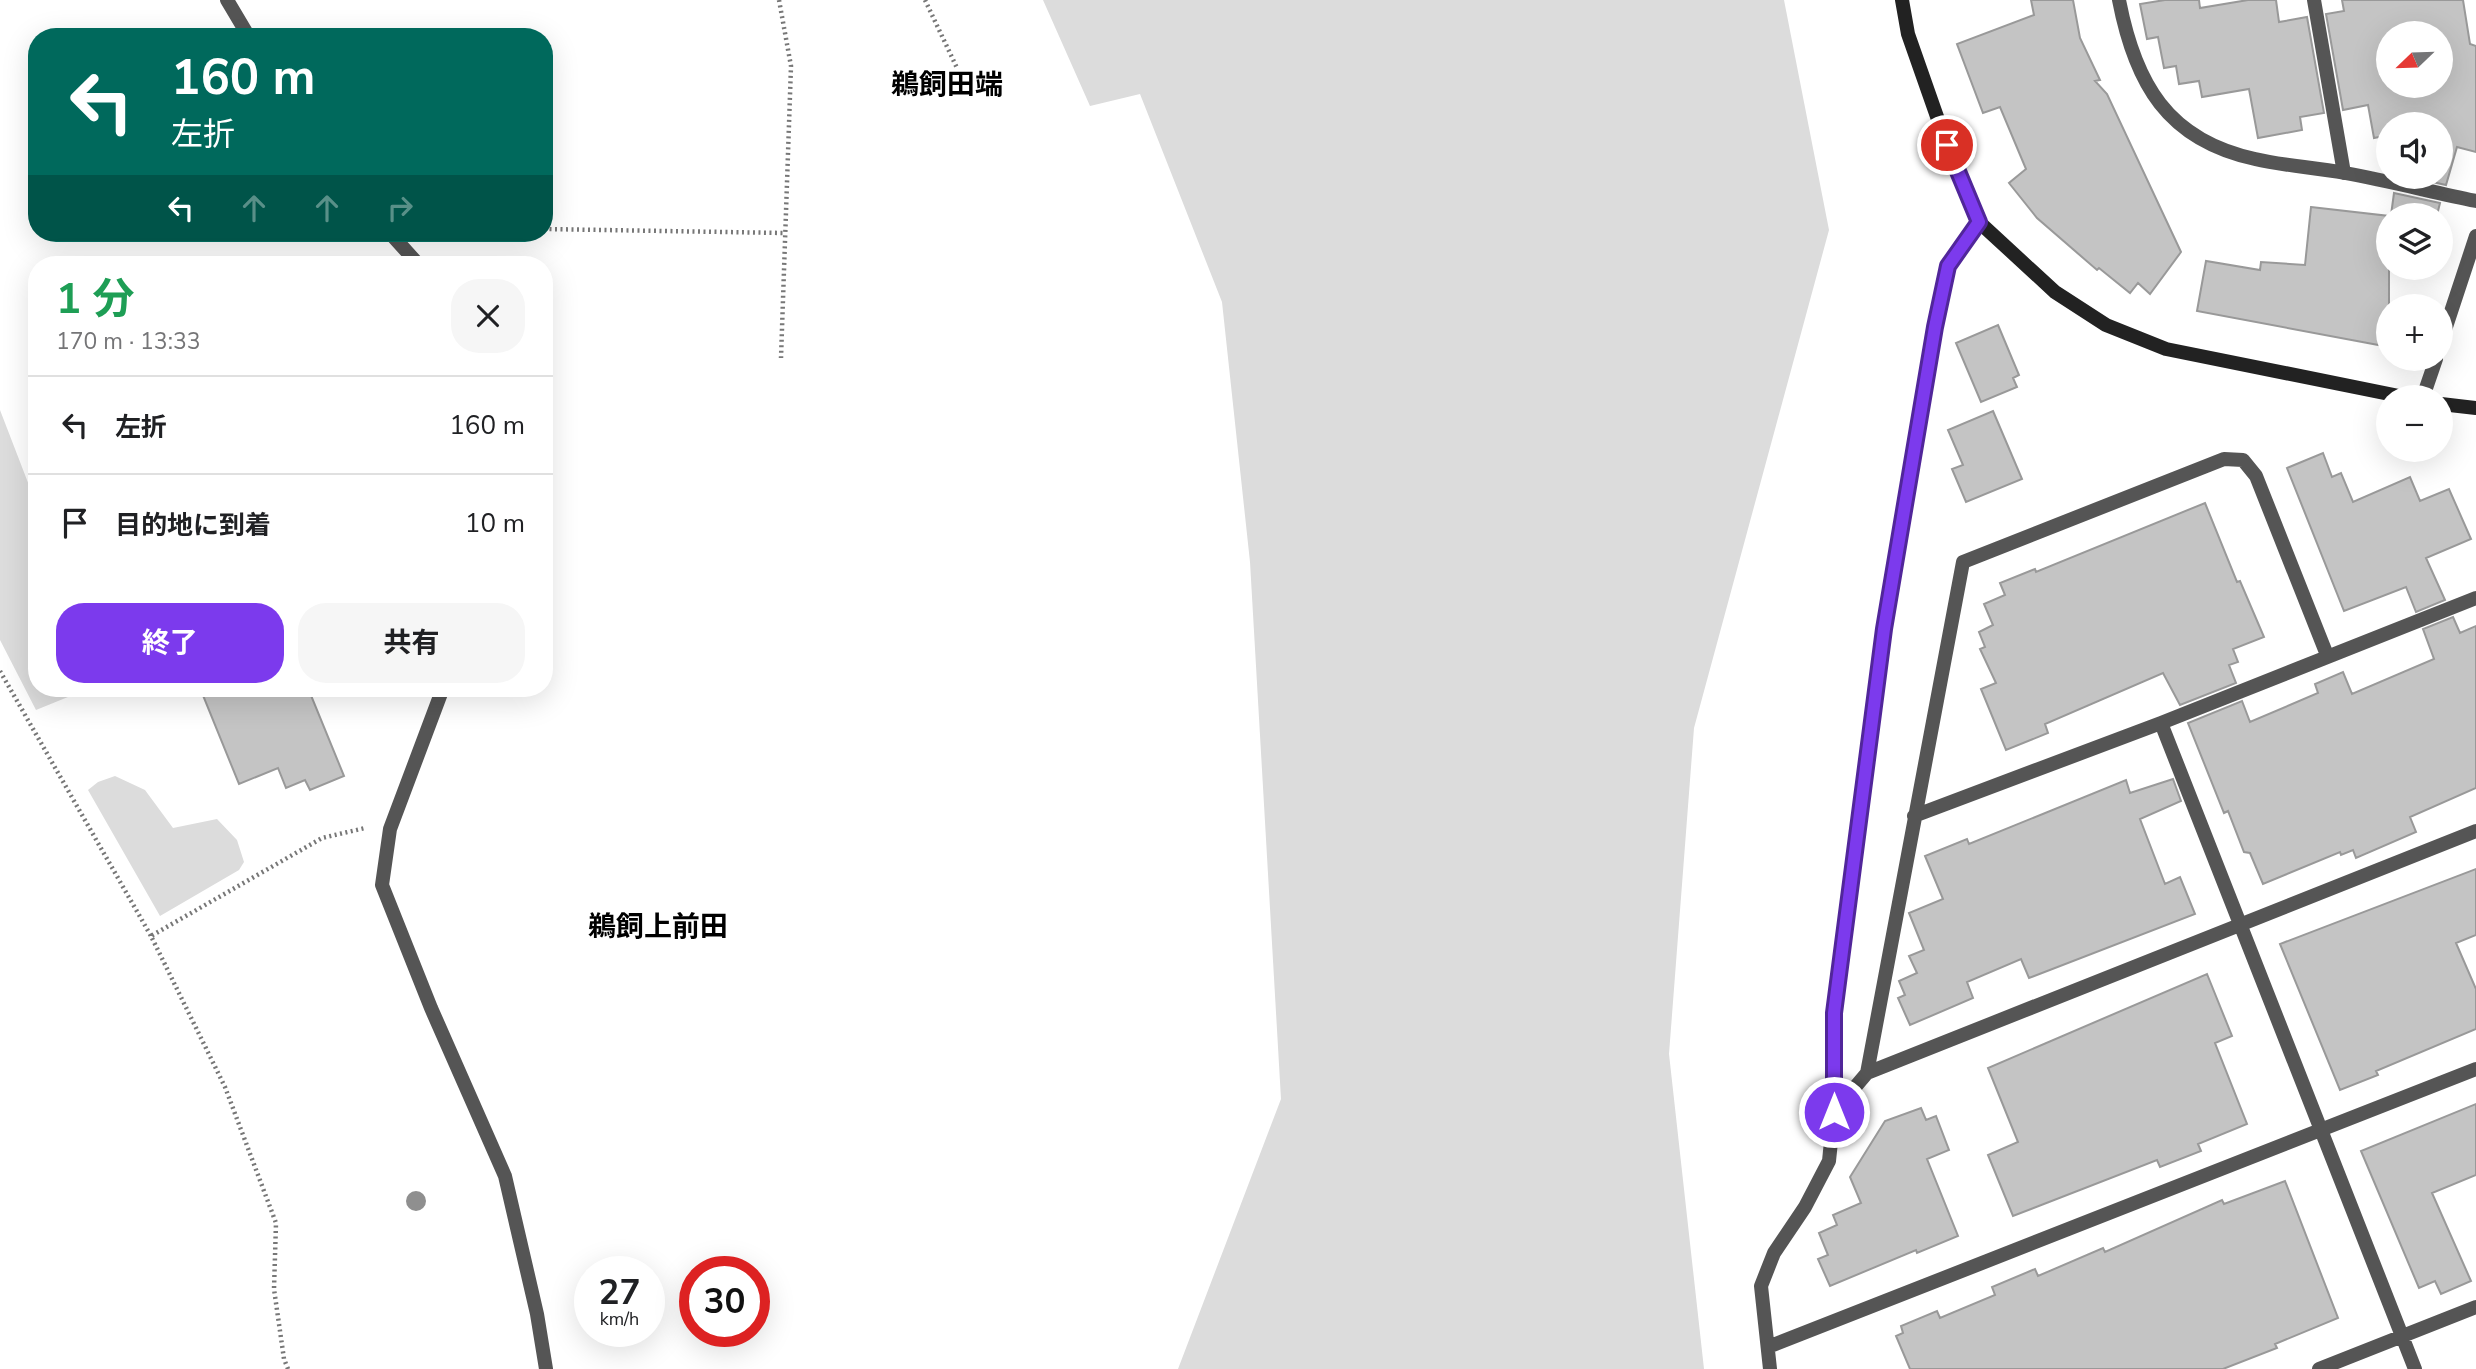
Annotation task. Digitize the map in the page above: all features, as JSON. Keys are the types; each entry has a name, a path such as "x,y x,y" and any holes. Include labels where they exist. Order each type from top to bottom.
{"street":[{"path":"227,0 244,28"},
{"path":"1902,0 1908,34 1955,167 1979,222 2054,292 2106,325 2166,349 2376,391"},
{"path":"2119,0 2127,41 2143,80 2172,118 2205,142 2253,159 2344,173 2476,201"},
{"path":"2314,0 2344,173"},
{"path":"1770,1369 1761,1286 1774,1253 1805,1207 1829,1161 1834,1112 1834,1013 1884,629 1935,327 1948,266 1979,222"},
{"path":"2453,306 2476,236"},
{"path":"398,242 411,256"},
{"path":"2453,405 2476,408"},
{"path":"1867,1073 1963,562 2224,459 2243,460 2256,476 2328,655"},
{"path":"1914,816 2161,723 2476,598"},
{"path":"440,697 390,829 382,885 430,1007 505,1176 537,1314 546,1369"},
{"path":"2161,723 2415,1369"},
{"path":"1834,1112 1867,1073 2476,831"},
{"path":"1768,1347 2476,1069"},
{"path":"2319,1369 2476,1307"}],"path":[{"path":"779,0 790,66 781,358"},
{"path":"925,0 965,85"},
{"path":"553,229 784,233"},
{"path":"0,671 151,936 225,1087 276,1223 275,1289 284,1359 288,1369"},
{"path":"151,936 322,838 360,828 390,829"}],"shaded area":[{"path":"1043,0 1784,0 1829,230 1694,728 1669,1054 1704,1369 1178,1369 1281,1099 1250,562 1222,302 1140,94 1090,106"},
{"path":"0,410 28,483 28,694 0,640"},
{"path":"29,697 68,697 36,710"},
{"path":"115,776 145,790 173,828 217,819 237,840 244,862 239,870 160,916 88,790 98,782"}],"building":[{"path":"2031,0 2073,0 2080,38 2100,80 2095,81 2107,94 2181,252 2150,294 2138,283 2130,293 2099,268 2097,270 2037,218 2009,183 2026,169 2000,107 1983,113 1957,44 2034,15"},
{"path":"2165,0 2199,0 2200,8 2248,0 2276,0 2279,22 2307,17 2324,113 2300,117 2302,130 2258,138 2249,89 2202,97 2199,81 2179,84 2176,66 2164,68 2158,37 2147,39 2140,4"},
{"path":"2342,0 2463,0 2470,44 2476,46 2476,152 2457,147 2453,161 2453,112 2376,112 2374,138 2368,105 2343,110 2326,14 2344,11"},
{"path":"2394,193 2440,203 2393,203"},
{"path":"2311,207 2376,214 2376,280 2389,280 2389,294 2376,294 2376,345 2197,311 2206,261 2260,270 2261,262 2305,265"},
{"path":"1998,325 2019,375 2013,378 2017,387 1981,402 1956,343"},
{"path":"1993,411 2022,479 1966,502 1952,469 1963,465 1948,430"},
{"path":"2323,453 2332,477 2341,473 2353,502 2410,477 2420,501 2449,489 2471,539 2426,558 2445,600 2416,612 2406,587 2344,611 2287,468"},
{"path":"2205,503 2237,582 2240,581 2264,637 2233,649 2238,662 2229,665 2236,683 2180,705 2163,673 2045,724 2048,733 2006,750 1981,689 1996,683 1980,649 1985,647 1979,632 1993,625 1984,604 2005,595 2000,583 2035,569 2036,572"},
{"path":"2453,617 2460,633 2476,626 2476,788 2410,817 2416,832 2356,858 2353,850 2341,855 2340,852 2263,884 2250,853 2244,852 2228,811 2224,813 2188,723 2242,701 2250,722 2318,693 2315,684 2343,672 2352,694 2434,659 2423,629"},
{"path":"204,697 312,697 344,776 310,790 305,780 286,788 278,768 239,784"},
{"path":"2173,779 2181,801 2140,819 2165,884 2180,877 2195,914 2029,978 2021,959 1967,982 1973,998 1910,1025 1898,998 1905,995 1899,981 1917,973 1909,956 1924,950 1909,913 1943,899 1925,856 1967,839 1969,844 2126,780 2130,793"},
{"path":"2476,869 2476,935 2456,943 2476,989 2476,1029 2376,1071 2378,1075 2340,1090 2280,944"},
{"path":"2207,974 2232,1036 2215,1043 2247,1124 2198,1144 2201,1151 2160,1167 2157,1160 2013,1216 1988,1155 2018,1142 1988,1068"},
{"path":"2476,1104 2476,1175 2432,1193 2471,1281 2441,1294 2435,1281 2419,1288 2361,1151"},
{"path":"1921,1108 1926,1120 1936,1116 1949,1150 1927,1159 1958,1236 1917,1253 1916,1250 1830,1286 1818,1259 1828,1255 1819,1233 1837,1225 1833,1215 1861,1203 1850,1177 1885,1121"},
{"path":"2285,1181 2338,1318 2275,1344 2277,1348 2223,1369 1910,1369 1896,1336 1903,1333 1901,1326 1937,1311 1940,1318 1995,1295 1992,1287 2035,1269 2038,1276 2103,1248 2105,1252 2222,1200 2224,1204"}],"district":[{"name":"鵜飼田端","path":"947,84"},
{"name":"鵜飼上前田","path":"658,926"}],"route":[{"path":"1834,1112 1834,1013 1884,629 1935,327 1948,266 1979,222 1947,145"}]}
